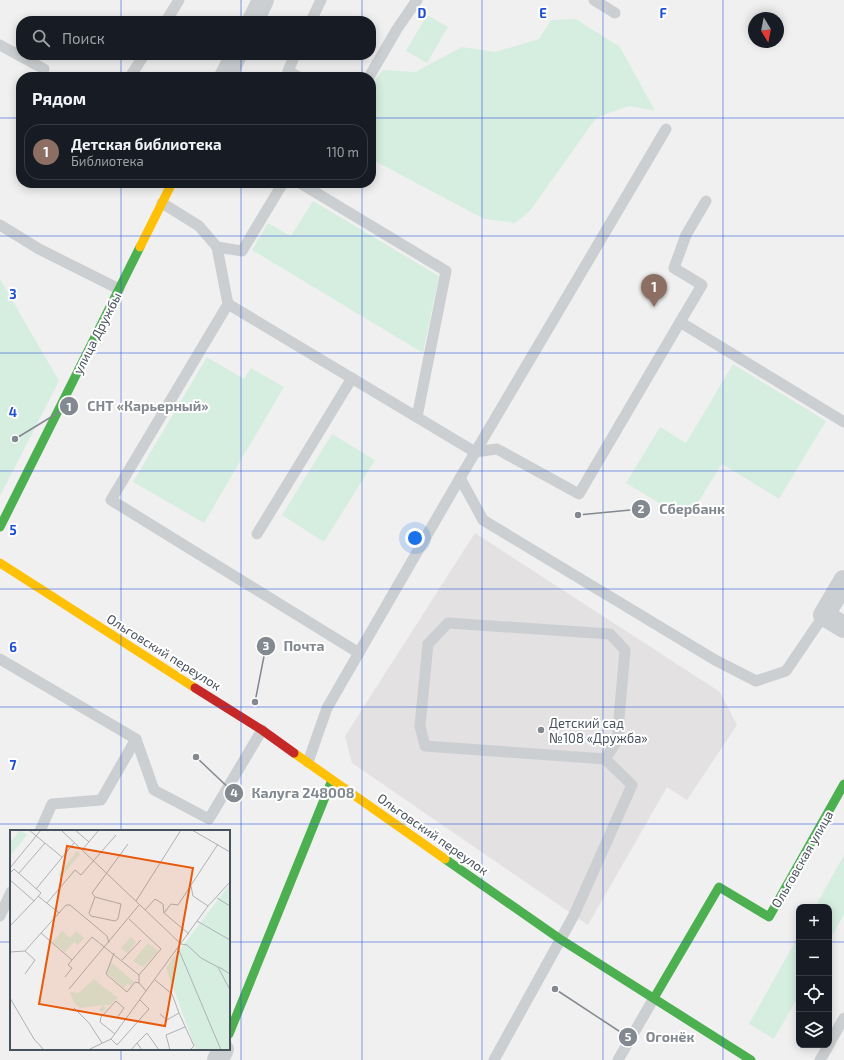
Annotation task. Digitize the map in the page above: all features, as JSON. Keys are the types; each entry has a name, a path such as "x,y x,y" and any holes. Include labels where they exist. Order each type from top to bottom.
{"street":[{"path":"255,16 263,0"},
{"path":"228,72 234,60"},
{"name":"улица Дружбы","path":"1,521 170,188"},
{"name":"Ольговский переулок","path":"0,563 262,730 560,938 744,1058"},
{"path":"844,581 824,615 844,627"},
{"path":"230,1032 332,780"},
{"name":"Ольговская улица","path":"654,998 718,886 769,917 844,784"},
{"path":"218,1060 223,1050"}],"lane":[{"path":"169,16 179,0"},
{"path":"313,16 321,0"},
{"path":"372,72 397,29 417,0"},
{"path":"594,0 615,13"},
{"path":"0,45 16,54"},
{"path":"28,60 44,69"},
{"path":"133,72 141,60"},
{"path":"290,72 288,71 293,60"},
{"path":"308,762 327,708 358,653 666,129"},
{"path":"217,247 242,251 279,188"},
{"path":"308,188 446,271 417,417"},
{"path":"228,304 475,452 497,449 580,494 702,285 674,268 686,235 706,201"},
{"path":"162,203 199,226 217,247 228,304 111,500 358,653"},
{"path":"0,225 39,249 119,289"},
{"path":"680,322 844,422"},
{"path":"257,534 352,378"},
{"path":"460,478 483,520 715,660 756,681 786,671 824,615"},
{"path":"494,1060 574,915 632,785 605,759 425,746 420,726 428,644 448,623 610,634 625,650 617,741 605,759"},
{"path":"0,659 136,738 154,790 209,819 262,730"},
{"path":"40,830 52,804 101,800 136,738"},
{"path":"0,916 10,894"},
{"path":"618,1060 654,998"},
{"path":"832,1040 844,1018"},
{"path":"820,1060 827,1048"}],"shaded area":[{"name":"Детский сад №108 «Дружба»","path":"475,533 720,692 737,725 687,800 667,787 588,925 352,763 345,736"}],"green space":[{"path":"427,15 448,27 427,63 406,51"},
{"path":"576,19 620,47 655,111 629,106 596,118 530,211 515,223 484,219 376,162 376,78 383,70 415,72 462,47 495,52 539,39 551,20"},
{"path":"313,201 439,276 423,353 252,250 268,223 291,236"},
{"path":"0,279 59,381 0,496"},
{"path":"207,357 244,379 251,368 284,387 204,523 133,482"},
{"path":"733,364 826,421 779,499 722,464 687,520 626,483 660,427 686,443"},
{"path":"332,434 375,460 324,542 282,515"},
{"path":"844,855 844,914 832,936 832,904 817,904"},
{"path":"796,940 796,1000 774,1039 749,1024"}],"traffic: fast":[{"path":"0,527 140,247"},
{"path":"230,1032 332,780"},
{"path":"654,998 719,887 769,917 844,784"},
{"path":"445,859 560,939 751,1060"}],"traffic: slow":[{"path":"140,247 170,188"},
{"path":"0,563 195,688"},
{"path":"294,753 445,859"}],"traffic: jam":[{"path":"195,688 262,730 294,753"}],"place":[{"name":"Детская библиотека","path":"654,307"},
{"name":"СНТ «Карьерный»","path":"15,439"},
{"name":"Сбербанк","path":"578,515"},
{"name":"Почта","path":"255,702"},
{"name":"Детский сад №108 «Дружба»","path":"541,730"},
{"name":"Калуга 248008","path":"196,757"},
{"name":"Огонёк","path":"555,989"}]}
